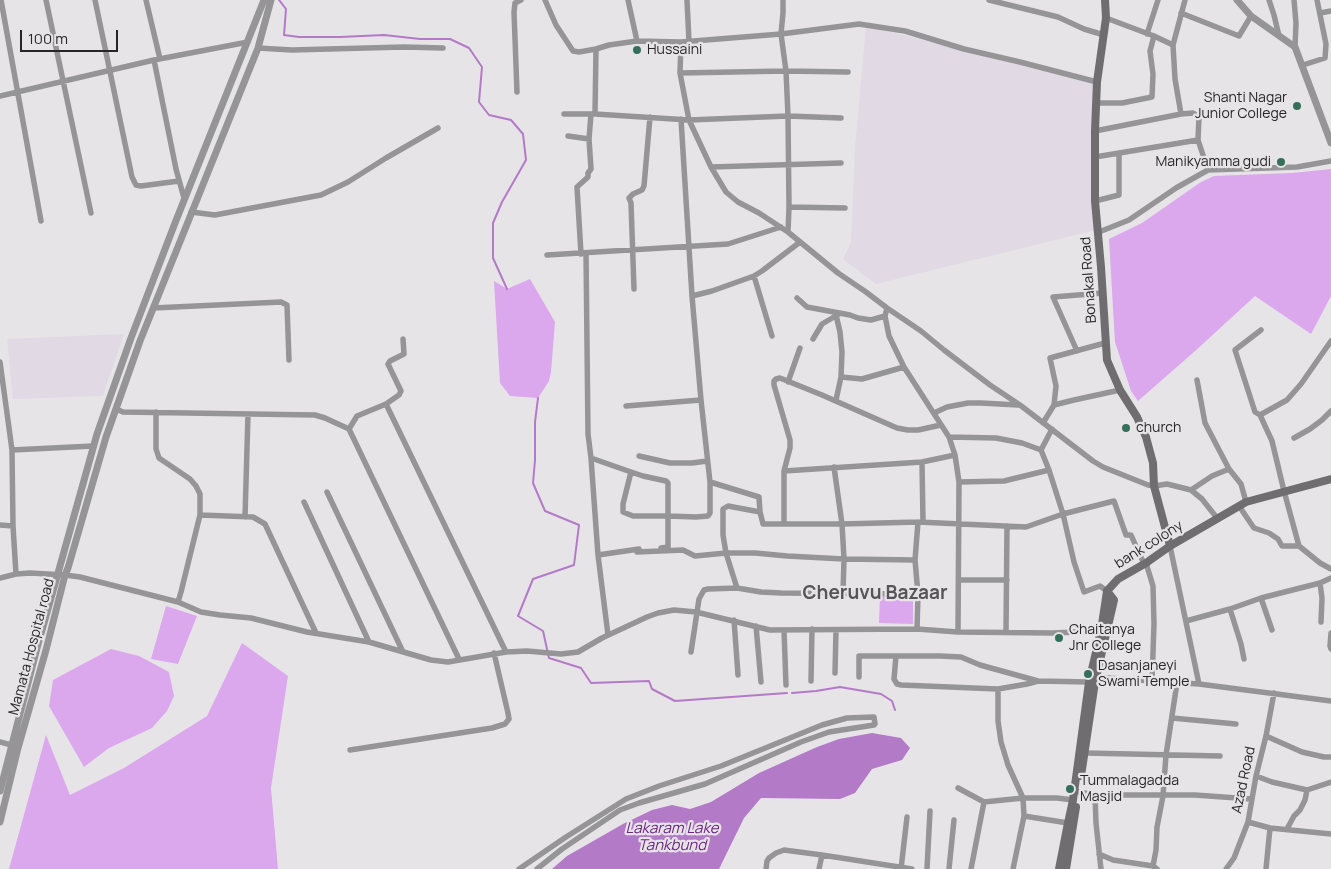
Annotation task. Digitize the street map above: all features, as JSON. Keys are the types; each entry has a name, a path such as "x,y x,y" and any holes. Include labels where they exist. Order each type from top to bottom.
{"main road":[{"name":"Bonakal Road","path":"1103,1 1106,18 1097,82 1095,201 1099,232 1107,360 1120,390 1137,417 1146,437 1153,463 1154,486 1170,546"},
{"name":"bank colony","path":"1107,591 1118,579 1170,546 1243,504 1331,478"},
{"path":"1066,869 1092,679 1107,591"},
{"path":"1060,869 1068,823 1085,753 1092,679 1114,600 1107,591"}],"street":[{"path":"1,0 41,221"},
{"path":"46,0 91,214"},
{"path":"95,0 132,177 136,185 141,186 179,181"},
{"path":"146,0 179,181 184,198"},
{"path":"62,571 93,446 131,338 184,198 264,0"},
{"path":"62,571 106,437 140,342 258,48 271,0"},
{"path":"517,92 514,12 515,3 521,0"},
{"path":"545,0 556,25 567,43 573,51 579,52 637,41 689,42 781,34 859,24 905,32 964,49 1097,82"},
{"path":"628,0 637,41"},
{"path":"686,0 689,42"},
{"path":"783,0 781,34 786,71 788,116 788,232"},
{"path":"989,0 1058,17 1084,29 1104,35"},
{"path":"1147,34 1158,0"},
{"path":"1181,114 1175,79 1173,45 1185,0"},
{"path":"1236,0 1251,16 1295,47"},
{"path":"1269,0 1279,36"},
{"path":"1294,0 1295,47 1331,142"},
{"path":"1303,65 1325,58 1326,44 1317,0"},
{"path":"1320,13 1331,11"},
{"path":"1181,13 1240,36 1251,16"},
{"path":"1106,18 1173,45"},
{"path":"1096,103 1122,103 1152,97 1153,74 1150,51 1154,36"},
{"path":"0,96 110,70 248,42"},
{"path":"681,42 680,72 689,120 711,167 726,192 738,202 760,213 788,232 838,273 921,331 1093,462 1154,486 1167,484 1191,490 1202,499 1217,518"},
{"path":"258,48 292,50 404,47 443,48"},
{"path":"596,49 593,114 589,139 591,169 588,177 577,187 583,253 588,434 598,555 608,635"},
{"path":"680,72 848,72"},
{"path":"564,114 689,120 788,116 841,118"},
{"path":"1095,131 1181,114 1193,114 1199,117 1198,140 1208,170"},
{"path":"634,289 631,203 629,198 642,190 644,186 650,117"},
{"path":"631,472 623,504 624,512 633,516 696,517 708,516 710,513 710,482 688,247 681,119"},
{"path":"191,212 214,215 320,195 348,182 438,128"},
{"path":"568,136 589,139"},
{"path":"1095,157 1198,140"},
{"path":"1095,201 1119,194 1119,153"},
{"path":"1099,232 1129,220 1176,188 1208,170 1296,167 1331,161"},
{"path":"711,167 842,163"},
{"path":"789,207 845,208"},
{"path":"547,255 728,244 781,227"},
{"path":"692,296 754,276 762,272 800,242"},
{"path":"754,276 772,336"},
{"path":"1077,351 1053,297 1103,293"},
{"path":"797,298 807,307 838,314 871,320 885,316"},
{"path":"153,308 281,302 287,305 289,360"},
{"path":"886,308 885,316 889,336 904,367 950,437 955,455 959,482 958,632"},
{"path":"813,339 822,324 838,314"},
{"path":"836,400 841,377 842,352 838,314"},
{"path":"1261,330 1235,350 1255,412 1260,415 1272,441 1299,546 1320,563 1331,569"},
{"path":"349,429 357,416 386,404 399,395 401,387 388,364 404,354 404,338"},
{"path":"1260,415 1286,400 1328,351 1331,341"},
{"path":"1043,423 1054,406 1056,386 1050,358 1105,343"},
{"path":"788,382 800,348"},
{"path":"0,362 12,450 16,574"},
{"path":"841,377 862,379 904,367"},
{"path":"784,524 784,471 790,448 790,440 773,383 777,378 836,400 903,429 918,430 941,425"},
{"path":"1197,380 1206,424 1229,469 1241,484 1243,504 1254,528 1269,533 1282,546 1299,546"},
{"path":"1054,406 1120,390"},
{"path":"626,406 702,400"},
{"path":"934,413 948,407 968,403 1020,405"},
{"path":"386,404 506,652"},
{"path":"116,409 122,412 315,415 349,429 459,659"},
{"path":"1294,438 1310,429 1331,411"},
{"path":"156,412 156,449 159,458 190,479 200,494 200,515 178,602"},
{"path":"245,517 248,414"},
{"path":"1041,450 1052,429"},
{"path":"950,437 996,438 1022,443 1041,450 1063,514 1074,562 1084,592 1100,586 1107,591"},
{"path":"12,450 93,446"},
{"path":"784,471 922,462 955,455"},
{"path":"639,456 670,463 707,461"},
{"path":"591,458 668,483 668,547 598,555"},
{"path":"917,629 918,594 915,560 921,522 922,462"},
{"path":"834,467 842,524 843,593"},
{"path":"1191,490 1212,476 1229,469"},
{"path":"959,482 1004,481 1049,470"},
{"path":"710,482 759,497 763,524 921,522 1026,527 1063,514 1114,501 1126,535 1131,535 1145,563 1153,586 1152,681"},
{"path":"327,492 403,652"},
{"path":"304,502 369,642"},
{"path":"737,588 726,553 723,534 723,509 728,506 760,512"},
{"path":"200,515 253,517 265,524 316,632"},
{"path":"0,525 13,526"},
{"path":"1006,632 1007,526"},
{"path":"1170,546 1199,684"},
{"path":"637,552 683,550 695,556 756,553 844,559 915,560"},
{"path":"0,578 16,574 62,571 178,602 201,612 251,618 307,632 369,642 431,660 448,662 506,652 561,654 578,652 608,635 658,613 674,610 696,612 770,630 917,629 958,632 1100,632"},
{"name":"Mamata Hospital road","path":"0,791 46,650 62,571"},
{"path":"1186,621 1261,598 1320,583 1331,578"},
{"path":"959,580 1007,580"},
{"path":"1320,583 1322,598 1321,622"},
{"path":"691,652 696,612 699,599 704,590 737,588 781,593 918,594"},
{"path":"1261,598 1272,630"},
{"path":"1230,609 1244,659"},
{"path":"734,620 738,674"},
{"path":"756,626 761,682"},
{"path":"811,681 812,629"},
{"path":"784,630 786,685"},
{"path":"835,673 836,630"},
{"path":"1331,633 1331,649"},
{"path":"350,750 492,728 505,724 509,719 494,653"},
{"path":"859,677 859,656 961,657 980,665 1038,681"},
{"path":"896,656 894,678 897,684 901,685 998,689 1038,681 1092,679 1152,681 1199,684 1331,701"},
{"path":"1099,854 1113,860 1155,867 1157,827 1163,796 1166,756 1177,683"},
{"path":"998,689 998,721 1001,742 1008,765 1022,798 1024,816 1013,869"},
{"name":"Azad Road","path":"1226,869 1234,858 1248,822 1251,799 1274,693"},
{"path":"519,869 626,799 659,786 722,766 822,725 848,718 874,717 874,725 829,732 801,742 705,784 620,810 537,869"},
{"path":"1172,718 1236,724"},
{"path":"1266,736 1302,752 1331,757"},
{"path":"0,742 15,746"},
{"name":"Mamata Hospital road","path":"0,822 15,746"},
{"path":"1085,753 1220,756"},
{"path":"1256,776 1272,782 1307,790 1331,782"},
{"path":"958,788 984,802 1022,798 1073,800"},
{"path":"1287,830 1305,800 1307,790"},
{"path":"1077,791 1095,795 1195,796 1251,799"},
{"path":"1095,795 1101,869"},
{"path":"971,869 984,802"},
{"path":"927,869 930,811"},
{"path":"1024,816 1068,823"},
{"path":"902,868 907,817"},
{"path":"950,869 954,820"},
{"path":"1248,822 1270,828 1331,834"},
{"path":"1266,869 1270,828"},
{"path":"766,869 769,858 784,850 822,855 874,866 912,869"},
{"path":"819,869 822,855"}],"shaded area":[{"path":"866,26 1096,82 1096,230 876,284 843,259 851,242 855,148"},
{"path":"1331,169 1331,296 1311,334 1255,296 1138,401 1131,391 1115,342 1109,239 1142,223 1201,182 1214,176 1292,173"},
{"path":"530,279 555,322 549,381 538,398 510,396 500,383 494,281 507,289"},
{"path":"124,334 103,396 13,399 7,339"},
{"path":"880,594 913,595 913,624 879,623"},
{"path":"166,606 197,616 178,664 151,659"},
{"path":"242,643 288,676 271,788 278,869 9,869 46,735 70,795 124,768 207,716"},
{"path":"111,649 139,656 169,672 174,696 167,711 152,728 109,748 84,767 49,706 53,680"}],"water":[{"name":"Lakaram Lake Tankbund","path":"872,733 901,738 910,748 902,760 872,769 855,793 840,799 761,798 744,818 719,869 552,869 567,856 652,810 672,805 690,809 711,802 759,773 817,747 839,739"}],"waterway":[{"path":"279,0 286,9 284,35 299,37 384,35 420,39 450,39 469,48 482,67 479,102 489,115 511,120 523,134 526,160 502,202 493,223 493,258 507,289"},
{"path":"538,398 535,422 533,483 545,511 579,525 574,565 533,579 518,616 543,631 549,658 581,668 591,683 649,681 652,689 675,701 787,693"},
{"path":"792,693 840,687 881,694 892,701 895,710"}],"place":[{"name":"Hussaini","path":"637,50"},
{"name":"Shanti Nagar Junior College","path":"1297,106"},
{"name":"Manikyamma gudi","path":"1281,162"},
{"name":"church","path":"1126,428"},
{"name":"Chaitanya Jnr College","path":"1059,638"},
{"name":"Dasanjaneyi Swami Temple","path":"1088,674"},
{"name":"Tummalagadda Masjid","path":"1070,789"}],"district":[{"name":"Cheruvu Bazaar","path":"875,594"}]}
